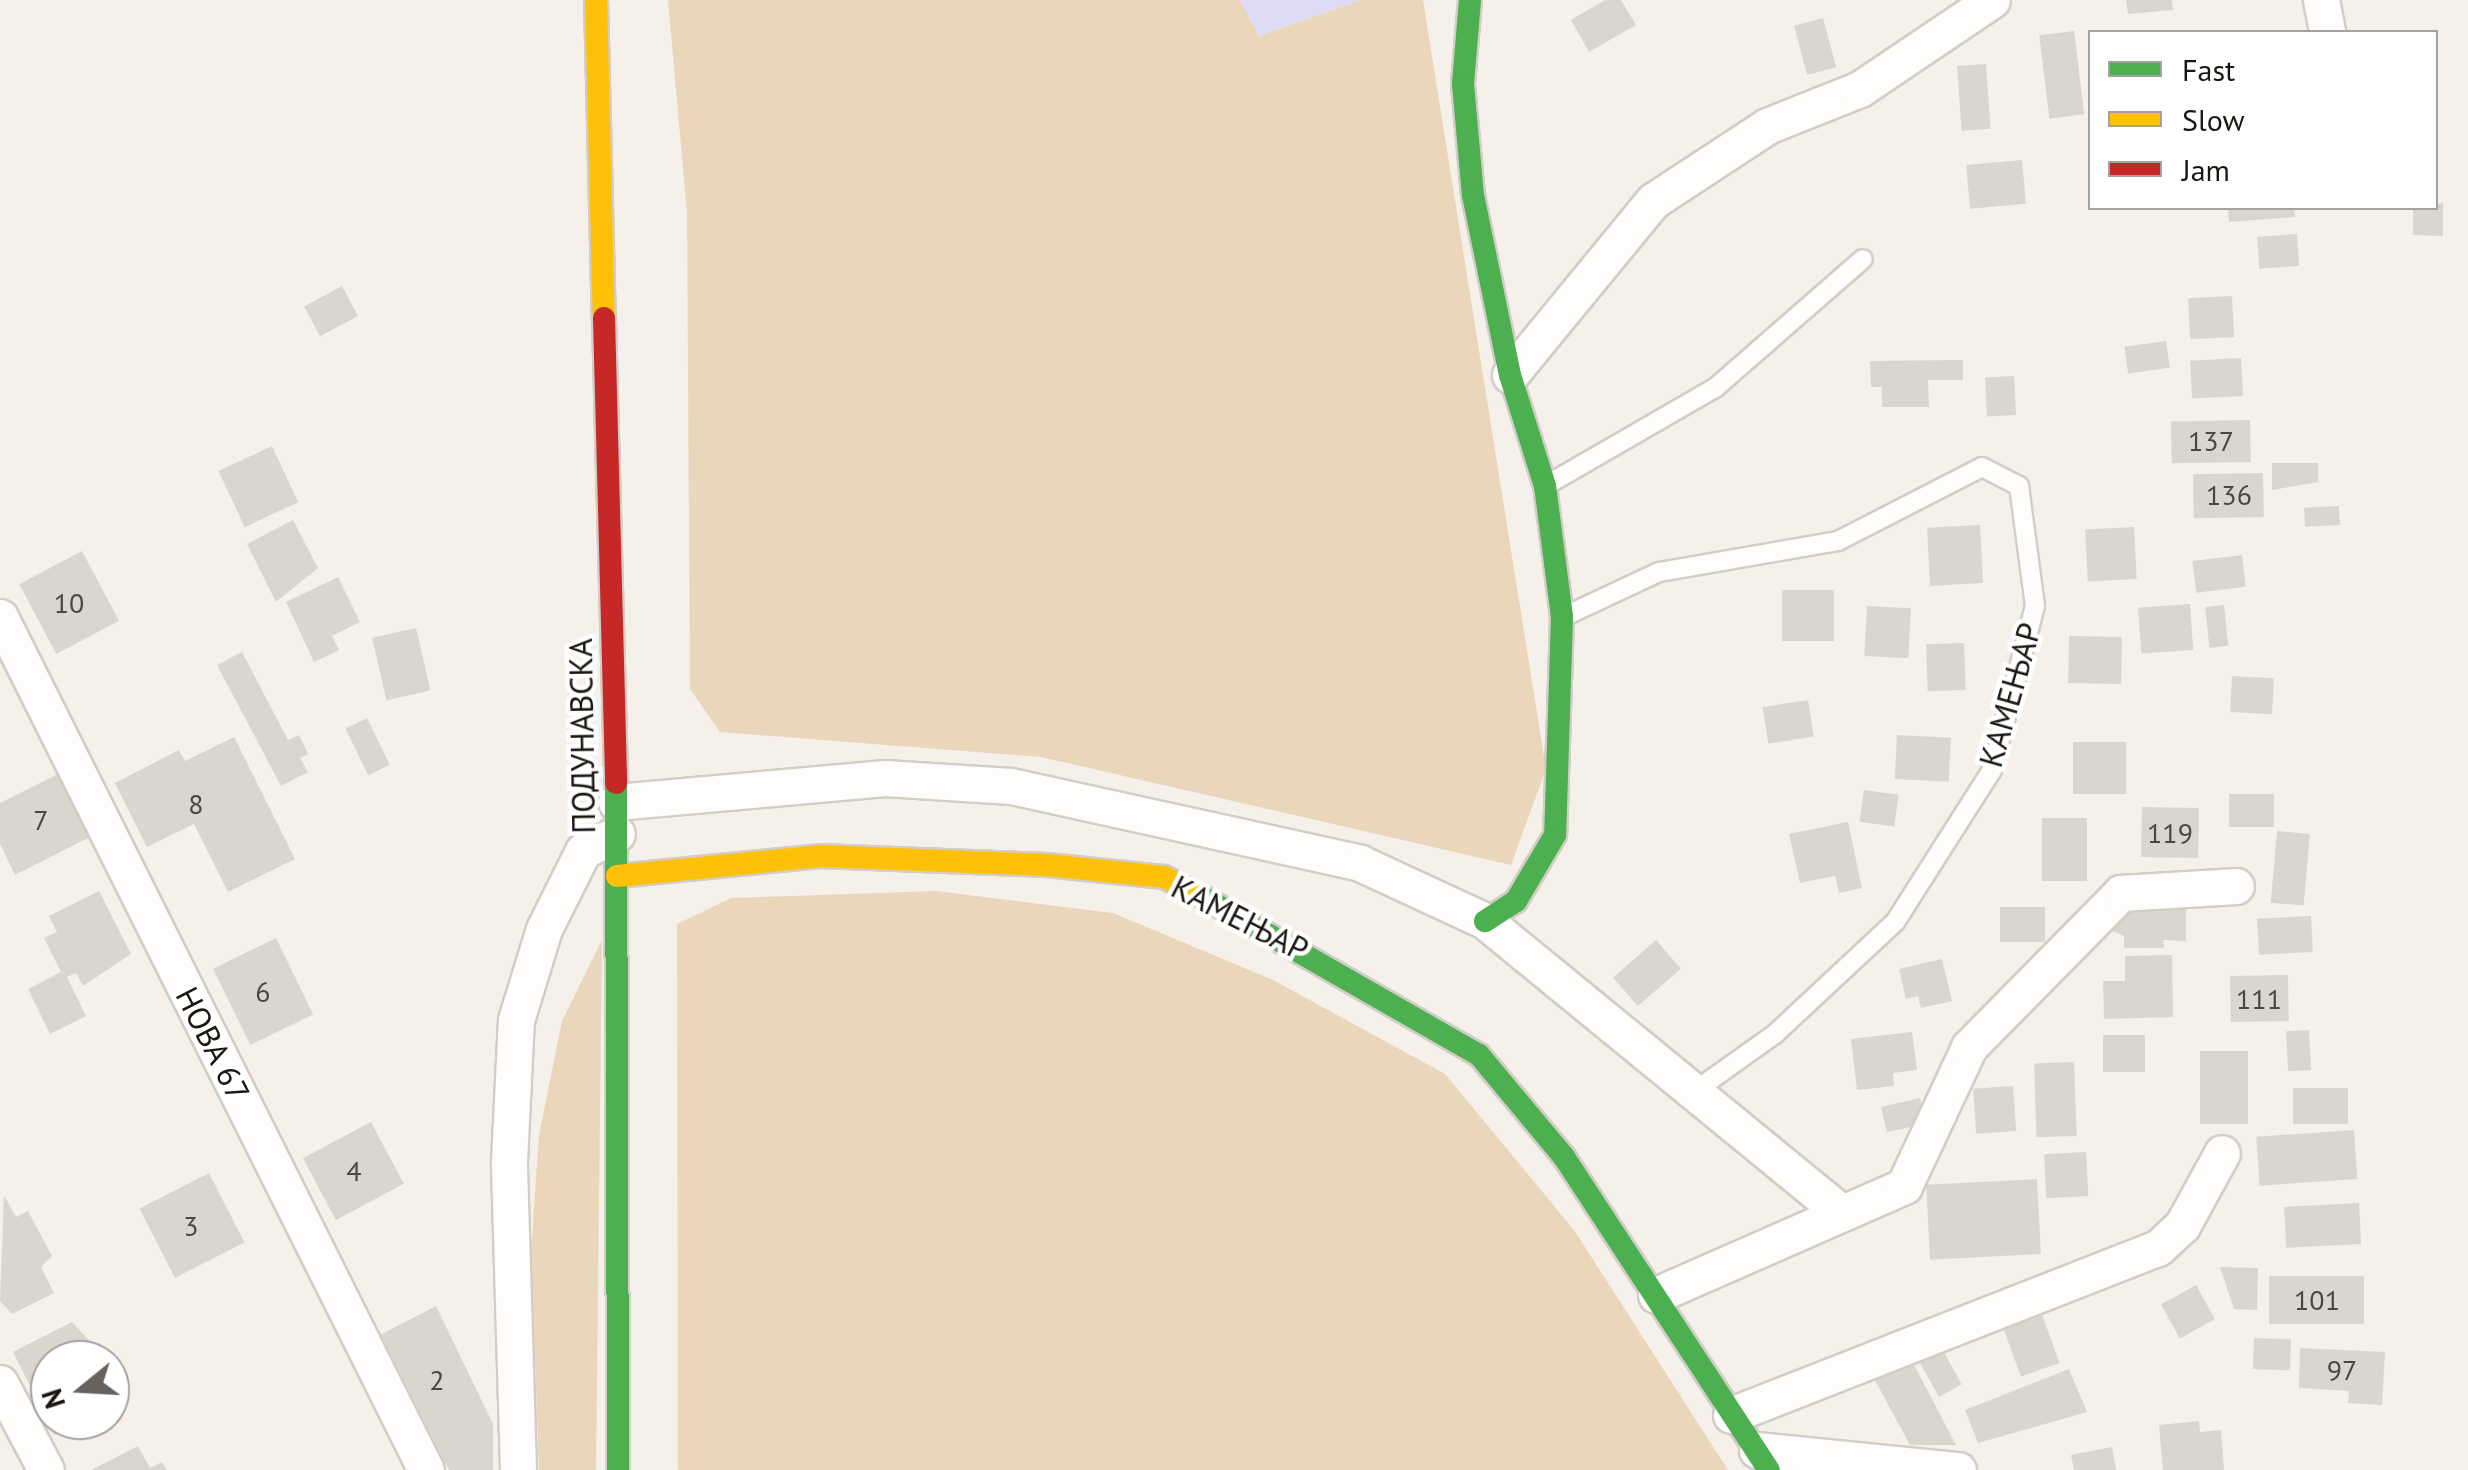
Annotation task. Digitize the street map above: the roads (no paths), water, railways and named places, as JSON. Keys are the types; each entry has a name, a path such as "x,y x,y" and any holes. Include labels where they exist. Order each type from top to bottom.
{"street":[{"name":"ПОДУНАВСКА","path":"596,0 617,818 618,1470"},
{"path":"1470,0 1463,84 1472,195 1510,376 1545,486 1562,618 1555,835 1516,901 1485,922"},
{"path":"1510,376 1653,201 1766,126 1860,88 1992,0"},
{"path":"2322,0 2327,30"},
{"name":"НОВА 67","path":"0,617 426,1470"},
{"path":"518,1470 509,1161 516,1020 544,928 583,851 617,818 884,778 1012,786 1360,863 1485,922 1690,1094 1838,1210"},
{"name":"КАМЕЊАР","path":"617,876 820,856 1164,877 1297,944 1479,1056 1564,1158 1763,1460 1958,1470"},
{"path":"1656,1296 1838,1210 1904,1186 1969,1047 2121,893 2236,886"},
{"path":"1730,1415 2158,1248 2182,1226 2222,1153"},
{"path":"0,1383 46,1470"}],"lane":[{"path":"1545,486 1715,388 1863,258"},
{"name":"КАМЕЊАР","path":"1562,618 1659,572 1838,541 1982,467 2019,486 2035,606 1992,770 1896,922 1775,1034 1690,1094"}],"water":[{"path":"1240,0 1361,0 1259,36"}]}
